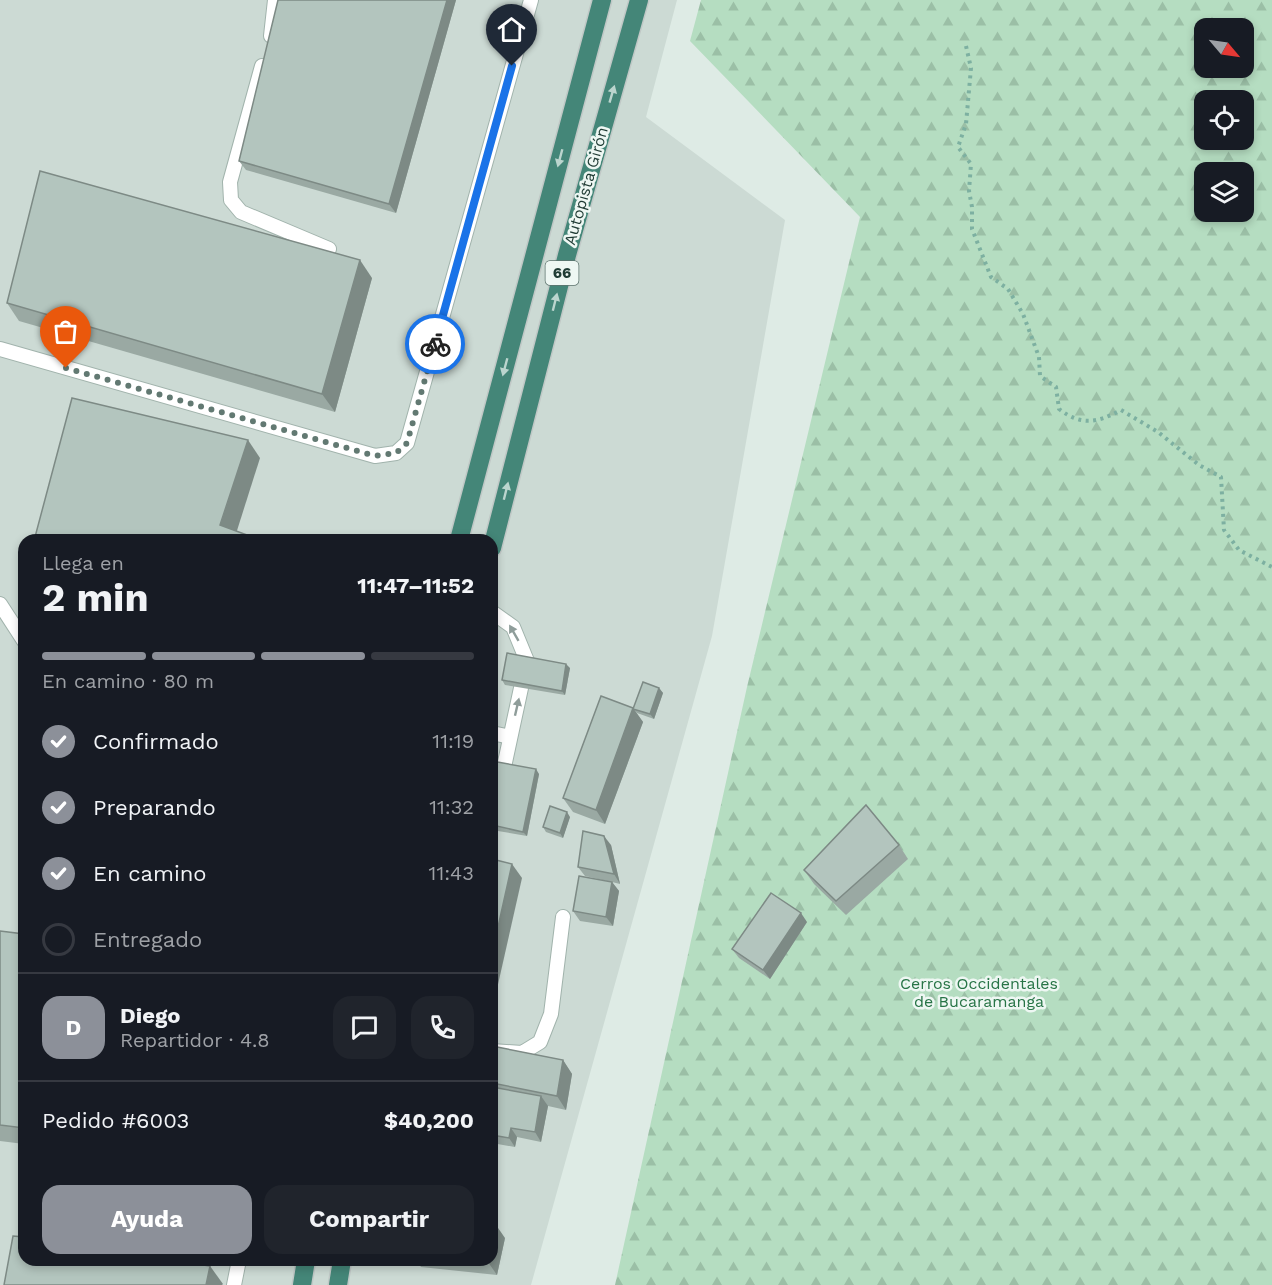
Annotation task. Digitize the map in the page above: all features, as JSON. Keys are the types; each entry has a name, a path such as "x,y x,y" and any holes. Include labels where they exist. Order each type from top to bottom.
{"highway":[{"name":"Autopista Girón","path":"461,534 602,0"},
{"name":"Autopista Girón","path":"496,534 567,255 639,0"},
{"path":"302,1285 305,1266"},
{"path":"338,1285 341,1266"}],"lane":[{"path":"275,0 272,32 230,182 231,200 241,212 329,249"},
{"path":"0,349 375,456 396,453 407,443 531,0"},
{"path":"0,604 18,632"},
{"path":"498,616 513,627 527,661"},
{"path":"504,767 521,688"},
{"path":"498,734 510,737"},
{"path":"498,1051 522,1053 540,1042 551,1014 563,917"},
{"path":"234,1285 238,1266"}],"path":[{"path":"966,45 971,68 966,124 958,147 971,164 969,191 972,229 991,277 1008,289 1023,314 1039,357 1040,376 1056,387 1059,409 1073,420 1102,420 1121,410 1158,432 1199,465 1221,477 1224,530 1239,549 1272,567"}],"shaded area":[{"path":"0,0 677,0 646,117 785,220 712,636 531,1285 0,1285"}],"green space":[{"name":"Cerros Occidentales de Bucaramanga","path":"701,0 1272,0 1272,1285 615,1285 747,687 860,217 690,41"}],"building":[{"path":"278,0 447,0 389,204 239,161"},
{"path":"40,171 360,260 322,394 7,303"},
{"path":"72,398 248,440 220,525 244,534 36,534"},
{"path":"507,653 566,664 562,691 502,680"},
{"path":"643,682 659,688 650,714 633,709"},
{"path":"601,696 633,708 596,810 563,798"},
{"path":"498,762 536,769 523,832 498,826"},
{"path":"866,805 899,845 836,901 804,870"},
{"path":"550,806 567,812 560,833 543,827"},
{"path":"583,831 604,836 614,874 578,867"},
{"path":"498,860 512,864 498,927"},
{"path":"579,876 612,882 606,917 573,911"},
{"path":"771,893 801,913 763,970 732,949"},
{"path":"0,931 18,933 18,1127 0,1125"},
{"path":"498,1047 563,1060 557,1096 498,1084"},
{"path":"498,1088 541,1096 535,1132 511,1128 509,1138 498,1136"},
{"path":"13,1236 18,1236 18,1266 210,1266 206,1285 4,1285"}],"way so far":[{"path":"66,368 375,456 396,453 407,443 435,344"}],"route":[{"path":"435,344 512,66"}]}
